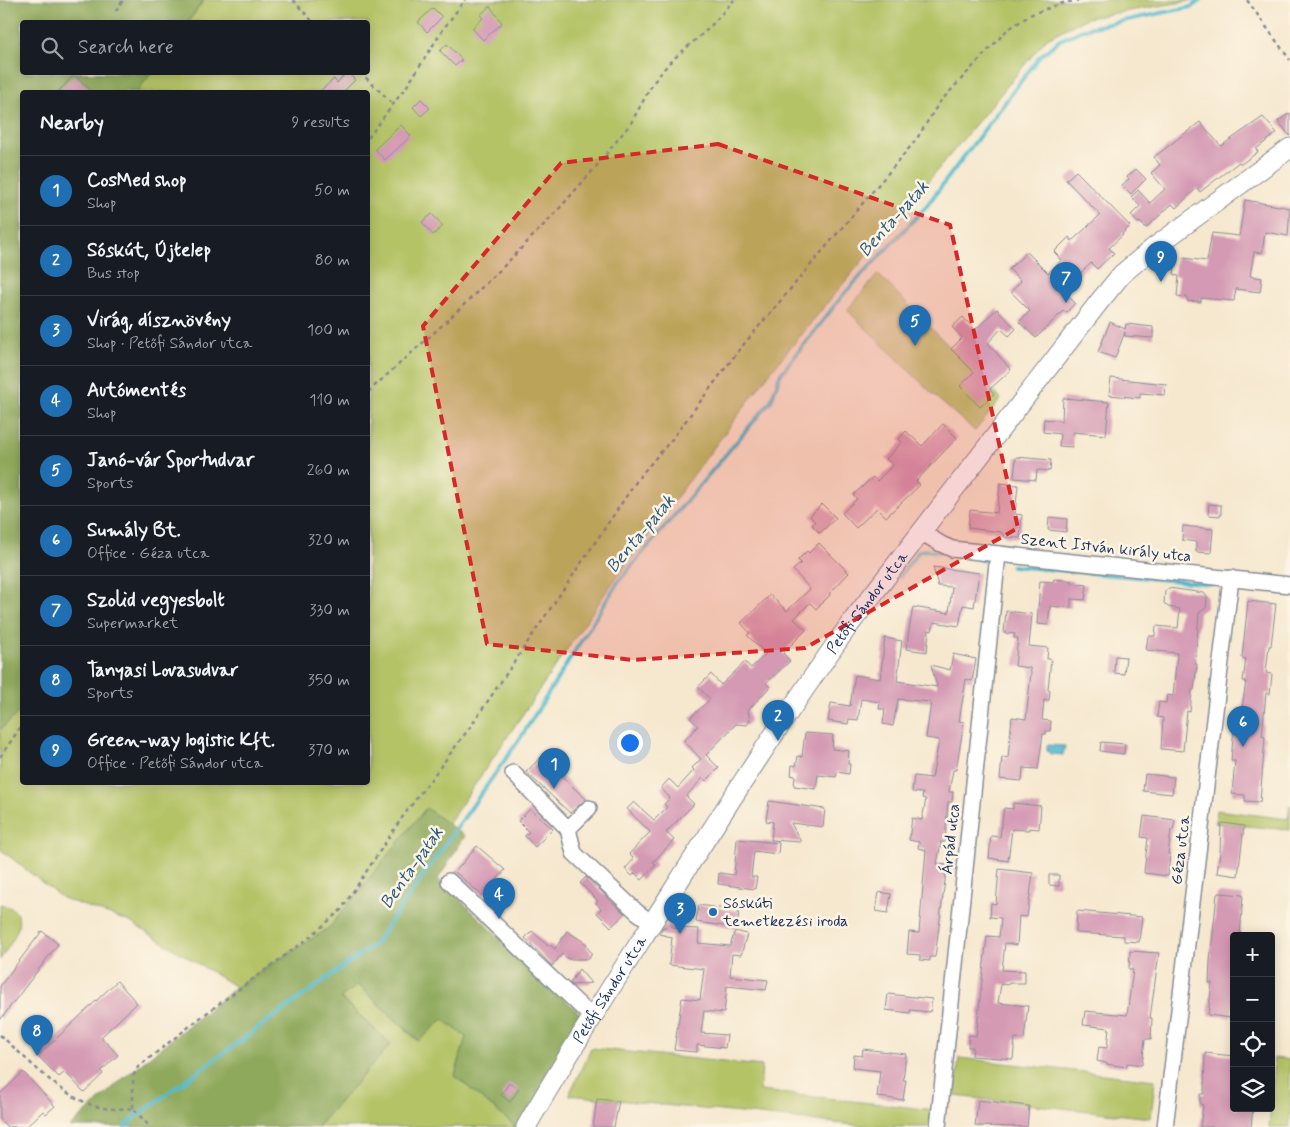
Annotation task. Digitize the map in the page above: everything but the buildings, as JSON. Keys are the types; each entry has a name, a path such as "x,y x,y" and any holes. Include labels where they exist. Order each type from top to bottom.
{"main road":[{"name":"Petőfi Sándor utca","path":"526,1127 592,1017 776,729 812,676 1098,302 1122,274 1179,228 1290,148"}],"street":[{"name":"Szent István király utca","path":"921,532 948,547 1290,585"},
{"name":"Árpád utca","path":"938,1127 998,554"},
{"name":"Géza utca","path":"1165,1127 1231,578"},
{"path":"513,773 568,829 574,854 636,912 652,923"},
{"path":"568,829 589,808"},
{"path":"448,881 592,1017"}],"path":[{"path":"116,11 123,0"},
{"path":"293,0 311,20"},
{"path":"370,135 392,103 409,83 444,28 465,0"},
{"path":"370,390 448,320 557,211 631,123 653,83 669,63 709,28 734,0"},
{"path":"150,1127 134,1109 133,1077 138,1067 200,1018 310,937 341,910 401,819 471,726 640,476 672,439 739,350 916,140 940,103 1007,30 1032,14 1063,3 1080,0"},
{"path":"1247,0 1290,60"},
{"path":"363,75 392,103"},
{"path":"370,387 374,386"},
{"path":"0,756 20,728"},
{"path":"0,1035 56,1086 75,1098 96,1106 134,1109"}],"highlighted area":[{"path":"718,144 950,225 1018,528 805,648 633,660 487,644 423,326 561,163"}],"green space":[{"path":"0,0 204,0 189,20 20,20 20,75 150,75 138,90 20,90 20,711 0,730"},
{"path":"204,0 1195,0 1087,18 1047,38 771,371 606,592 448,824 426,809 329,928 236,987 130,922 62,898 0,849 0,730 20,711 20,785 370,785 370,90 138,90 150,75 370,75 370,20 189,20"},
{"path":"878,274 1001,399 975,431 939,400 847,310"},
{"path":"1290,805 1290,830 1215,823 1216,810 1288,819"},
{"path":"426,808 465,836 438,879 589,1022 526,1127 516,1127 455,1076 466,1037 443,1019 419,1041 358,985 340,998 391,1044 317,1127 70,1127 120,1081 236,987 329,928"},
{"path":"0,904 11,908 17,914 19,920 18,928 0,960"},
{"path":"358,985 418,1041 443,1019 466,1037 455,1076 516,1127 317,1127 391,1044 340,997"},
{"path":"591,1048 762,1066 760,1091 935,1110 933,1127 874,1127 569,1095"},
{"path":"959,1058 1155,1080 1151,1118 955,1096"},
{"path":"1275,1058 1290,1060 1290,1127 1269,1127 1270,1112 1275,1112"}],"water":[{"path":"1047,745 1065,746 1063,755 1050,754 1047,751"}],"waterway":[{"name":"Benta-patak","path":"125,1127 135,1117 375,944 521,737 618,582 771,401 780,375 843,295 925,208 1040,56 1060,40 1088,28 1191,7 1201,0"},
{"path":"899,577 919,551 939,552"},
{"path":"976,558 988,562 990,572"},
{"path":"1012,566 1213,584"}],"place":[{"name":"Green-way logistic Kft.","path":"1161,282"},
{"name":"Szolid vegyesbolt","path":"1066,303"},
{"name":"Janó-vár Sportudvar","path":"915,346"},
{"name":"Sóskút, Újtelep","path":"778,741"},
{"name":"Sumály Bt.","path":"1243,747"},
{"name":"CosMed shop","path":"554,789"},
{"name":"Sóskúti temetkezési iroda","path":"713,912"},
{"name":"Autómentés","path":"499,919"},
{"name":"Virág, dísznövény","path":"680,934"},
{"name":"Tanyasi Lovasudvar","path":"37,1056"}]}
